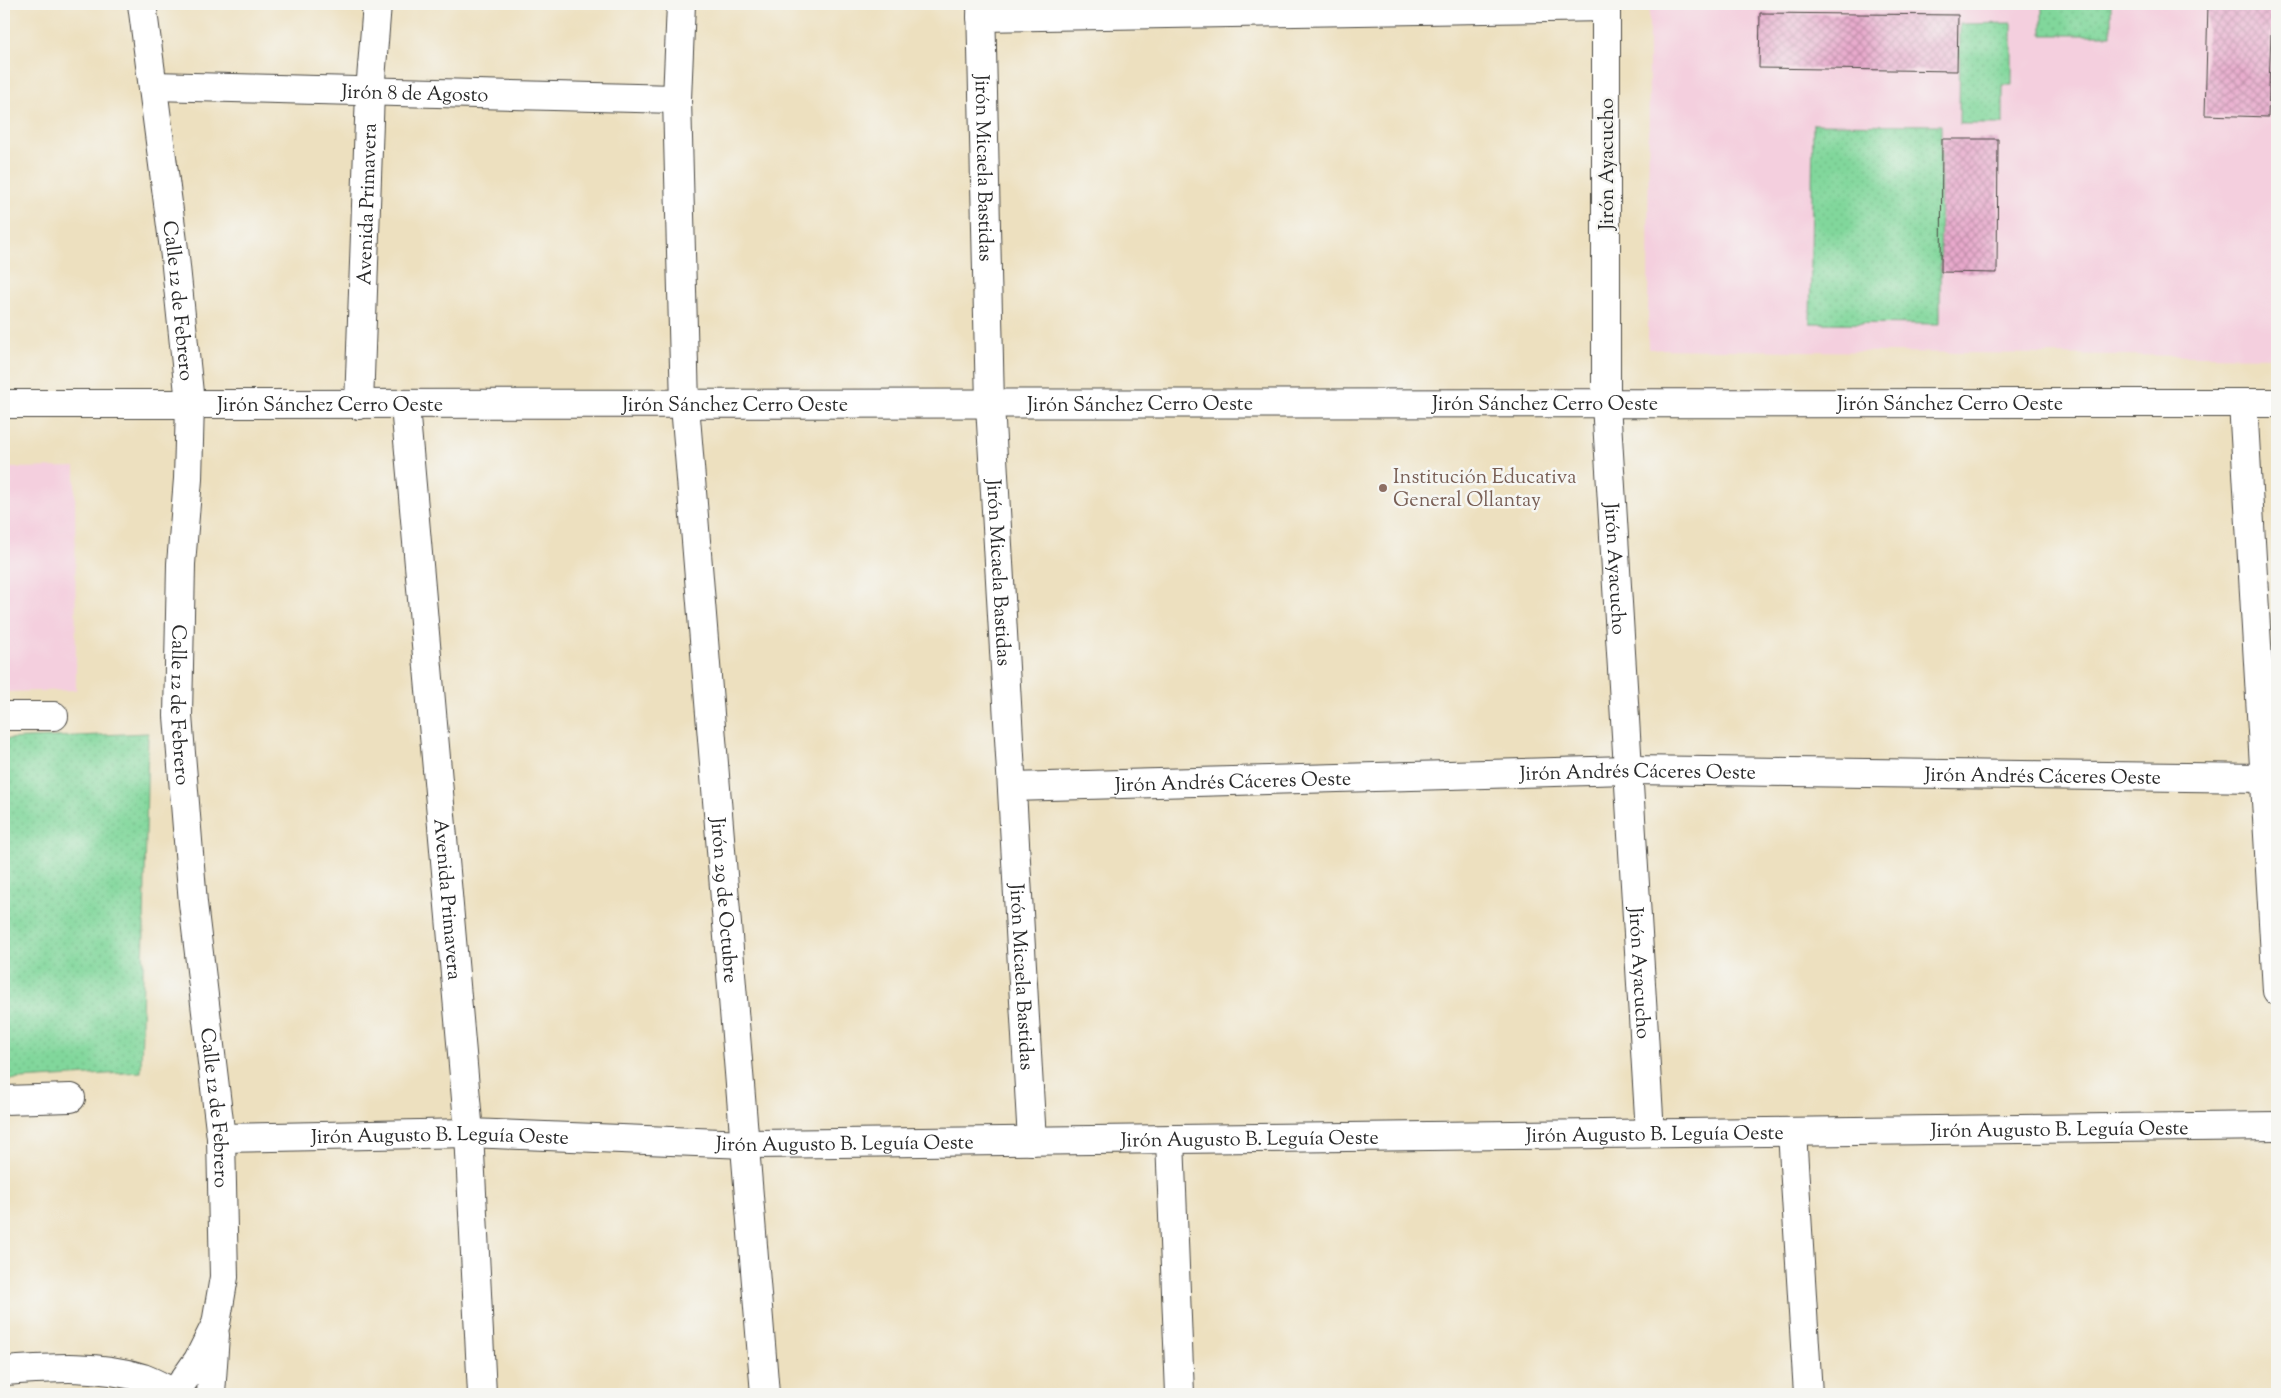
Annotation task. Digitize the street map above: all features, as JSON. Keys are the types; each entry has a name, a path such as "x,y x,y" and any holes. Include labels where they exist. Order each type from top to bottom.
{"street":[{"name":"Calle 12 de Febrero","path":"142,4 175,257 190,403 188,479 181,564 178,716 193,903 221,1138 224,1276 216,1324 198,1360 174,1394"},
{"name":"Avenida Primavera","path":"359,405 370,92 377,4"},
{"path":"681,4 677,99 685,405"},
{"path":"981,10 1606,6"},
{"name":"Jirón Ayacucho","path":"1606,6 1606,404 1650,1134"},
{"name":"Jirón Micaela Bastidas","path":"981,10 990,405 1032,1141"},
{"name":"Jirón 8 de Agosto","path":"153,86 677,99"},
{"name":"Jirón Sánchez Cerro Oeste","path":"4,404 190,403 404,406 2277,403"},
{"path":"2243,403 2277,990"},
{"name":"Jirón 29 de Octubre","path":"685,405 765,1394"},
{"name":"Avenida Primavera","path":"404,406 469,1133 482,1394"},
{"path":"4,716 54,716"},
{"name":"Jirón Andrés Cáceres Oeste","path":"1012,786 1628,770 2265,778"},
{"path":"4,1100 71,1098"},
{"name":"Jirón Augusto B. Leguía Oeste","path":"221,1138 469,1133 746,1144 2277,1126"},
{"path":"1792,1132 1808,1394"},
{"path":"1170,1140 1180,1394"},
{"path":"211,1394 216,1324"},
{"path":"4,1371 52,1368 113,1371 143,1378 174,1394"}],"shaded area":[{"path":"1649,4 2277,4 2277,357 1648,349"},
{"path":"75,467 76,690 4,692 4,468"}],"green space":[{"path":"2042,4 2111,4 2111,35 2042,35"},
{"path":"2012,23 2012,85 2003,85 2003,124 1959,124 1960,24"},
{"path":"1813,124 1941,125 1940,324 1810,323"},
{"path":"148,733 141,1072 4,1080 4,739"}],"building":[{"path":"1708,4 1764,4 1763,7 1708,6"},
{"path":"2208,4 2272,4 2268,117 2205,115"},
{"path":"1760,13 1958,15 1957,71 1759,68"},
{"path":"1942,139 1998,139 1997,273 1941,272"}],"place":[{"name":"Institución Educativa General Ollantay","path":"1383,488"}]}
